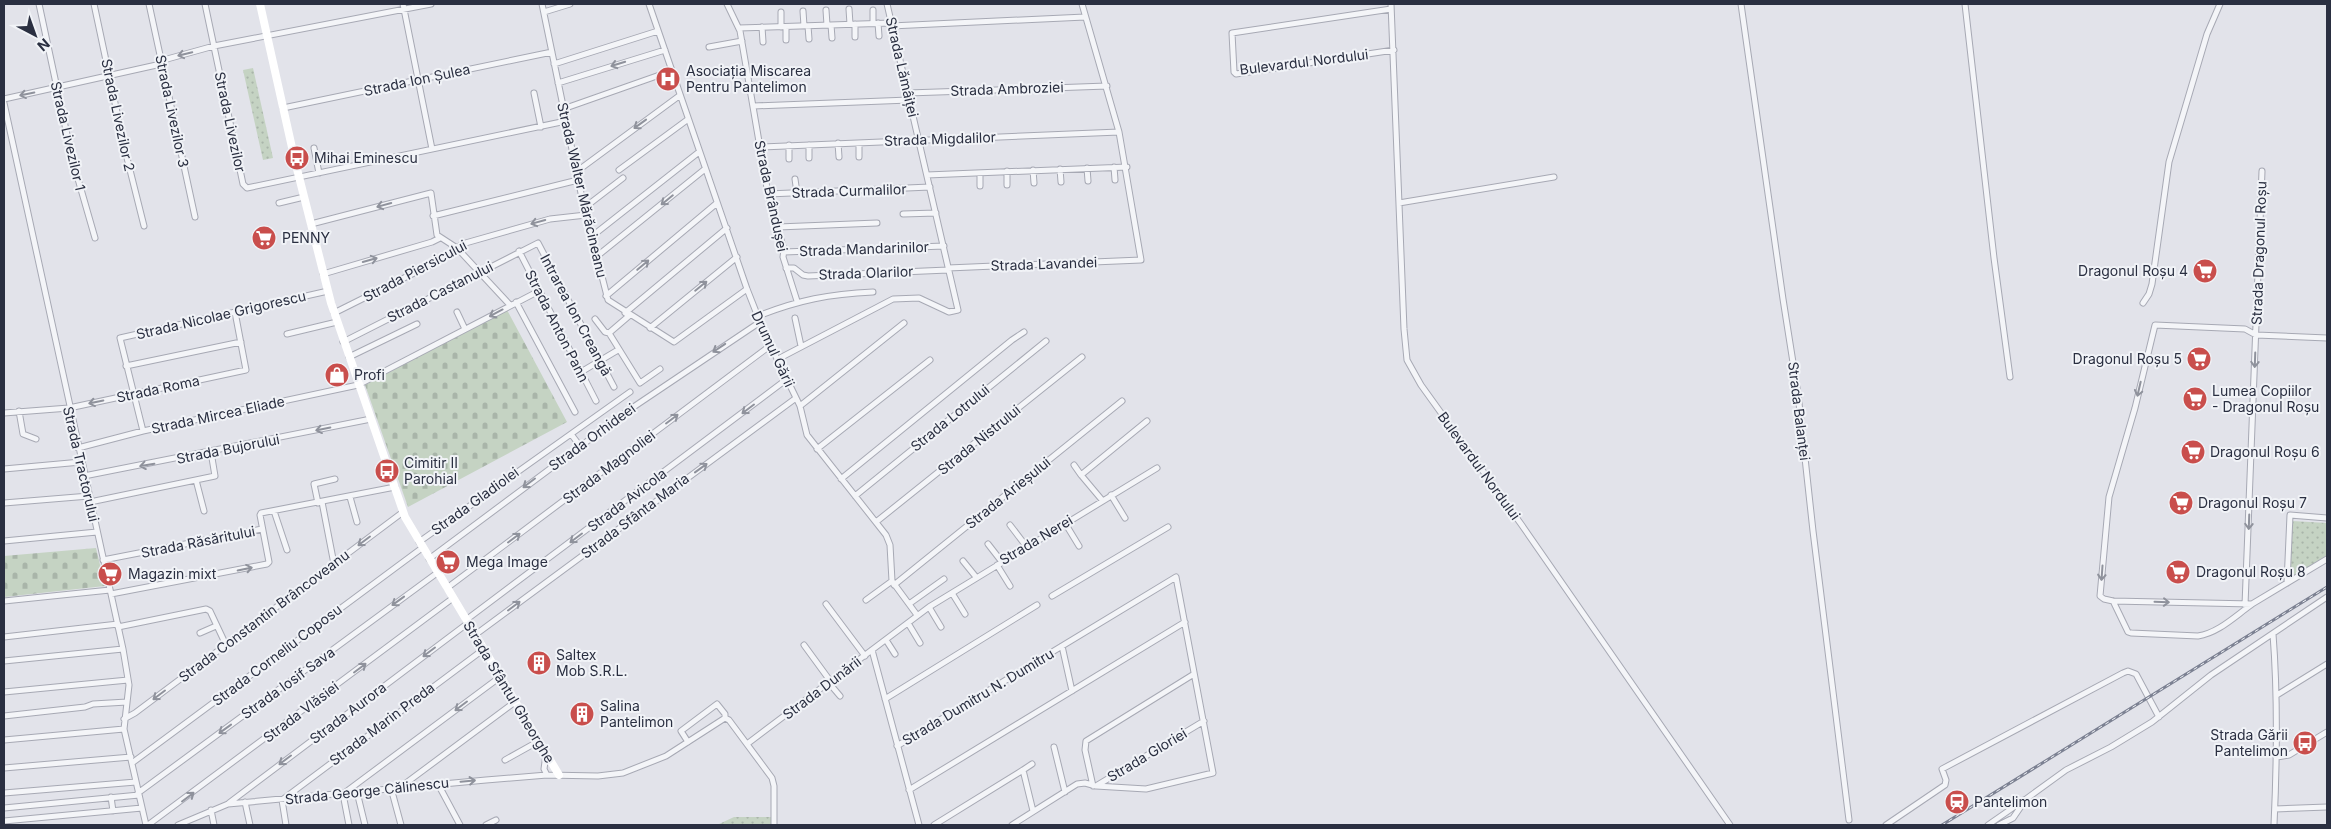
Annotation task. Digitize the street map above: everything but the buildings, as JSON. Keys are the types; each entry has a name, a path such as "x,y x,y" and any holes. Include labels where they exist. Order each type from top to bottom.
{"street":[{"name":"Strada Livezilor 1","path":"39,4 72,158 94,238"},
{"name":"Strada Livezilor 2","path":"94,4 144,226"},
{"name":"Strada Livezilor 3","path":"149,4 195,217"},
{"name":"Strada Livezilor","path":"205,4 244,186 250,188 299,178"},
{"name":"Strada Sfântul Gheorghe","path":"260,4 299,178 328,292 348,357 403,512 420,545 559,776 598,776 623,773 657,760 725,718"},
{"path":"4,99 109,76 214,46 404,6 431,4"},
{"name":"Strada Walter Mărăcineanu","path":"542,4 584,208 606,296 611,303 674,342 747,289"},
{"path":"544,12 570,4"},
{"name":"Drumul Gării","path":"649,4 679,96 747,289 800,406 805,432 876,522 889,542 893,583"},
{"name":"Strada Brândușei","path":"728,4 739,28 768,194 784,252 783,257 797,301"},
{"name":"Strada Lămâiței","path":"801,346 893,299 919,298 949,312 957,311 944,246 887,4"},
{"path":"927,175 1127,166 1107,86 1082,4"},
{"name":"Strada Balanței","path":"1741,4 1798,394 1812,525 1849,820"},
{"path":"1965,4 1994,258 2010,378"},
{"path":"2143,303 2149,294 2152,284 2169,162 2205,40 2220,4"},
{"path":"404,6 432,149"},
{"name":"Bulevardul Nordului","path":"1394,50 1234,74 1231,34 1391,6 1394,50 1404,328 1406,353 1414,375 1730,825"},
{"path":"850,9 855,37"},
{"path":"826,10 832,38"},
{"path":"873,10 879,36"},
{"path":"803,11 809,39"},
{"path":"780,12 786,40"},
{"path":"739,28 1085,17"},
{"path":"762,28 763,42"},
{"path":"554,64 658,31"},
{"path":"709,47 742,41"},
{"path":"558,83 665,50"},
{"name":"Strada Ion Șulea","path":"283,108 552,52"},
{"path":"564,109 671,71"},
{"name":"Strada Ambroziei","path":"908,94 1107,86"},
{"path":"534,93 541,126"},
{"path":"576,172 679,96"},
{"path":"754,106 909,100"},
{"name":"Strada Tractorului","path":"4,103 123,649 128,680 124,729 138,794 147,825"},
{"path":"619,170 688,120"},
{"path":"299,178 566,121"},
{"name":"Strada Migdalilor","path":"760,146 1119,132"},
{"path":"838,143 839,157"},
{"path":"859,143 859,157"},
{"path":"789,145 789,159"},
{"path":"809,145 809,158"},
{"path":"314,148 319,173"},
{"path":"591,237 699,152"},
{"name":"Strada Lavandei","path":"948,269 1141,260 1127,166"},
{"path":"1114,167 1115,180"},
{"path":"1087,168 1088,181"},
{"path":"596,257 705,169"},
{"path":"1060,169 1061,182"},
{"path":"1033,170 1034,183"},
{"name":"Strada Dragonul Roșu","path":"2245,605 2262,171"},
{"path":"980,172 980,186"},
{"path":"1007,172 1007,185"},
{"path":"1399,203 1554,177"},
{"path":"584,208 623,178"},
{"path":"433,216 578,180"},
{"path":"795,180 797,193"},
{"name":"Strada Curmalilor","path":"768,194 930,188"},
{"path":"311,224 432,193 433,216 436,232 440,238 457,248 510,305"},
{"path":"279,203 304,197"},
{"path":"606,296 718,203"},
{"path":"903,214 936,212"},
{"name":"Strada Piersicului","path":"334,313 452,254 462,244 533,224 586,215"},
{"path":"778,227 877,223"},
{"path":"609,333 628,314 727,228"},
{"path":"323,274 440,238"},
{"name":"Strada Castanului","path":"343,342 538,243"},
{"name":"Intrarea Ion Creangă","path":"538,243 614,387"},
{"name":"Strada Mandarinilor","path":"784,252 944,246"},
{"name":"Strada Anton Pann","path":"519,252 596,400"},
{"path":"650,328 737,257"},
{"name":"Strada Olarilor","path":"786,268 794,268 803,275 808,276 948,269"},
{"name":"Strada Mircea Eliade","path":"78,448 358,384 539,290"},
{"name":"Strada Nicolae Grigorescu","path":"143,432 120,338 328,292"},
{"path":"759,319 797,301 843,293 873,292"},
{"path":"516,302 575,412"},
{"path":"126,366 240,342 235,312"},
{"path":"457,312 465,329"},
{"path":"778,359 801,346 795,318"},
{"path":"595,319 605,332 609,333 640,383 660,369"},
{"name":"Strada Orhideei","path":"429,559 580,446 759,319"},
{"path":"287,334 337,322"},
{"path":"800,406 904,323"},
{"path":"348,357 417,324"},
{"name":"Strada Dragonul Roșu","path":"2252,604 2113,601 2100,596 2109,497 2135,408 2155,325 2245,329 2256,335 2327,338"},
{"path":"841,479 1024,332"},
{"name":"Strada Lotrului","path":"855,496 1046,341"},
{"name":"Strada Roma","path":"4,413 69,408 246,370 240,342"},
{"name":"Strada Magnoliei","path":"446,588 771,345"},
{"path":"581,372 618,350"},
{"name":"Strada Nistrului","path":"876,522 1082,357"},
{"path":"817,449 930,360"},
{"name":"Strada Avicola","path":"467,622 787,380"},
{"name":"Strada Gladiolei","path":"420,545 630,392"},
{"name":"Strada Sfânta Maria","path":"475,635 796,398"},
{"name":"Strada Arieșului","path":"866,600 893,583 1122,400"},
{"path":"19,411 23,434 36,439"},
{"name":"Strada Bujorului","path":"84,476 371,419"},
{"path":"1082,475 1147,421"},
{"path":"571,434 580,446"},
{"path":"4,504 89,499 216,475 211,452"},
{"path":"4,469 81,462"},
{"path":"1074,465 1102,500"},
{"name":"Strada Nerei","path":"917,615 1026,546 1158,468"},
{"path":"334,564 314,484 335,479"},
{"path":"196,480 204,510"},
{"path":"287,550 274,511 394,487"},
{"path":"1111,495 1125,518"},
{"path":"350,497 357,522"},
{"name":"Strada Răsăritului","path":"103,560 262,529 260,514 274,511"},
{"name":"Strada Constantin Brâncoveanu","path":"124,718 135,713 403,512"},
{"path":"2287,583 2290,515 2327,518"},
{"path":"1065,523 1079,546"},
{"path":"1010,525 1026,546"},
{"path":"1052,596 1168,527"},
{"path":"4,601 110,592 268,563 262,529"},
{"path":"4,541 97,532"},
{"path":"988,544 1010,586"},
{"name":"Strada Corneliu Coposu","path":"132,763 420,545"},
{"name":"Strada Dragonul Roșu","path":"2113,601 2128,632 2132,634 2198,636 2208,634 2218,629 2252,604 2327,558"},
{"path":"963,561 976,577"},
{"name":"Strada Iosif Sava","path":"138,794 437,572"},
{"path":"1062,646 1176,577 1213,773 1146,789 1094,786 1085,750 1086,741 1194,674"},
{"path":"909,604 944,579"},
{"path":"872,650 917,615 893,583"},
{"path":"952,592 965,614"},
{"path":"1988,825 2066,770 2111,747 2159,717 2215,672 2327,596"},
{"name":"Strada Vlăsiei","path":"147,825 453,598"},
{"path":"826,604 866,656"},
{"path":"885,699 1037,605"},
{"path":"929,606 941,627"},
{"path":"4,637 118,626 204,609 210,611 226,645"},
{"name":"Strada Aurora","path":"228,804 467,622"},
{"path":"909,790 1185,622"},
{"path":"908,623 920,642"},
{"path":"200,633 216,626"},
{"path":"2273,634 2277,695 2278,758 2274,825"},
{"path":"886,640 895,654"},
{"path":"804,645 840,696"},
{"name":"Strada Dumitru N. Dumitru","path":"897,746 1062,646 1072,691"},
{"path":"4,661 123,649"},
{"name":"Strada Marin Preda","path":"282,800 484,649"},
{"name":"Strada Dunării","path":"747,744 872,650"},
{"name":"Strada Dunării","path":"872,650 919,825"},
{"path":"2277,695 2327,664"},
{"path":"1886,825 1945,785 1946,780 1942,769 2128,671 2136,674 2159,717"},
{"path":"349,825 343,794 500,677"},
{"path":"4,692 128,680"},
{"path":"4,716 85,708 93,704 127,702"},
{"path":"402,787 515,702"},
{"path":"688,742 682,731 715,705 718,705 725,714 725,718 729,720 774,782 774,825"},
{"name":"Strada Gloriei","path":"1012,825 1081,783 1094,786 1204,721"},
{"path":"4,740 124,729"},
{"path":"2278,758 2289,755 2327,732"},
{"path":"2318,738 2327,739"},
{"path":"506,760 539,741"},
{"path":"1054,747 1065,792"},
{"path":"546,754 544,769 547,775"},
{"path":"4,768 130,756"},
{"path":"934,825 1032,764"},
{"path":"1023,770 1033,811"},
{"name":"Strada George Călinescu","path":"178,825 228,804 402,787 547,775 559,776"},
{"path":"4,793 136,782"},
{"path":"118,784 119,796"},
{"path":"438,784 458,824"},
{"path":"392,788 401,825"},
{"path":"357,792 365,825"},
{"path":"4,808 138,794"},
{"path":"111,797 112,811"},
{"path":"2012,825 2013,818 2026,799"},
{"path":"282,800 286,825"},
{"path":"245,802 250,825"},
{"path":"2275,809 2327,807"},
{"path":"4,822 142,808"},
{"path":"210,810 214,825"},
{"path":"191,818 193,825"},
{"path":"1999,825 2013,818"},
{"path":"486,825 496,820"}],"green space":[{"path":"253,68 273,158 263,160 243,70"},
{"path":"507,310 567,422 408,507 365,385"},
{"path":"2292,521 2327,523 2327,555 2290,579"},
{"path":"96,548 105,586 4,597 4,556"},
{"path":"734,817 772,817 772,825 717,825"}],"railway":[{"path":"1942,825 2327,587"}],"place":[{"name":"Asociația Miscarea Pentru Pantelimon","path":"668,79"},
{"name":"Mihai Eminescu","path":"297,158"},
{"name":"PENNY","path":"264,238"},
{"name":"Dragonul Roșu 4","path":"2205,271"},
{"name":"Dragonul Roșu 5","path":"2199,359"},
{"name":"Profi","path":"337,375"},
{"name":"Lumea Copiilor - Dragonul Roșu","path":"2195,399"},
{"name":"Dragonul Roșu 6","path":"2193,452"},
{"name":"Cimitir II Parohial","path":"387,471"},
{"name":"Dragonul Roșu 7","path":"2181,503"},
{"name":"Mega Image","path":"448,562"},
{"name":"Dragonul Roșu 8","path":"2178,572"},
{"name":"Magazin mixt","path":"110,574"},
{"name":"Saltex Mob S.R.L.","path":"539,663"},
{"name":"Salina Pantelimon","path":"582,714"},
{"name":"Strada Gării Pantelimon","path":"2305,743"},
{"name":"Pantelimon","path":"1957,802"}]}
